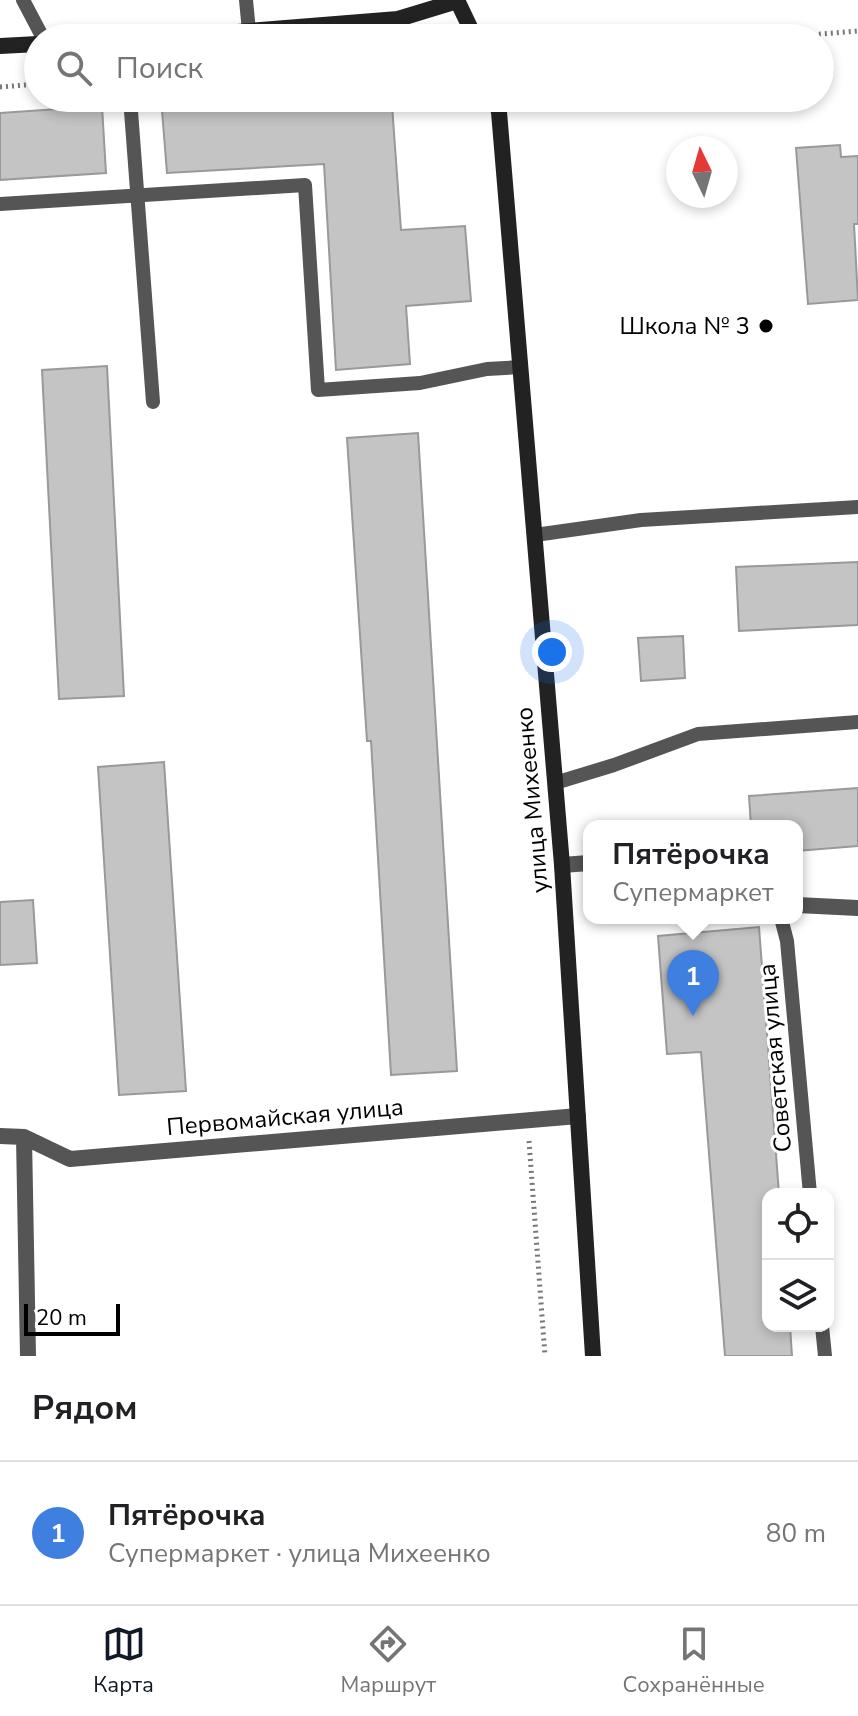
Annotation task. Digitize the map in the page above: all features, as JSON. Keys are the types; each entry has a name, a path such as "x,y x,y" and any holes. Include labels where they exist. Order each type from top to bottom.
{"street":[{"path":"336,24 398,19 458,0 469,24"},
{"path":"0,46 24,45"},
{"name":"улица Михеенко","path":"499,112 562,865 593,1356"},
{"path":"562,865 583,863"},
{"path":"803,905 858,908"},
{"name":"Первомайская улица","path":"0,1136 24,1137 70,1159 578,1116"},
{"path":"24,1137 28,1356"}],"lane":[{"path":"23,0 36,24"},
{"path":"246,0 248,24"},
{"path":"131,112 153,402"},
{"path":"0,204 305,185 318,390 420,383 487,369 521,367"},
{"path":"535,535 641,520 858,507"},
{"path":"555,783 698,734 858,722"},
{"name":"Советская улица","path":"783,924 787,941 809,1188"},
{"path":"823,1332 825,1356"}],"path":[{"path":"834,33 858,31"},
{"path":"0,87 24,85"},
{"path":"528,1120 545,1356"}],"building":[{"path":"102,112 106,173 0,180 0,113"},
{"path":"162,112 393,112 401,230 465,226 471,301 406,306 410,364 336,370 324,164 167,173"},
{"path":"840,145 841,157 858,156 858,224 854,224 858,300 808,304 796,148"},
{"path":"107,366 124,696 59,699 42,370"},
{"path":"418,433 457,1071 391,1075 371,741 367,741 347,438"},
{"path":"858,562 858,625 739,631 736,567"},
{"path":"683,636 685,678 641,681 638,638"},
{"path":"164,762 186,1091 119,1095 98,767"},
{"path":"858,788 858,846 803,851 803,820 751,820 749,796"},
{"path":"33,900 37,963 0,965 0,902"},
{"path":"759,927 779,1188 762,1188 762,1332 790,1332 792,1356 725,1356 701,1052 667,1054 658,936"}],"place":[{"name":"Школа № 3","path":"766,326"},
{"name":"Пятёрочка","path":"693,1016"}]}
